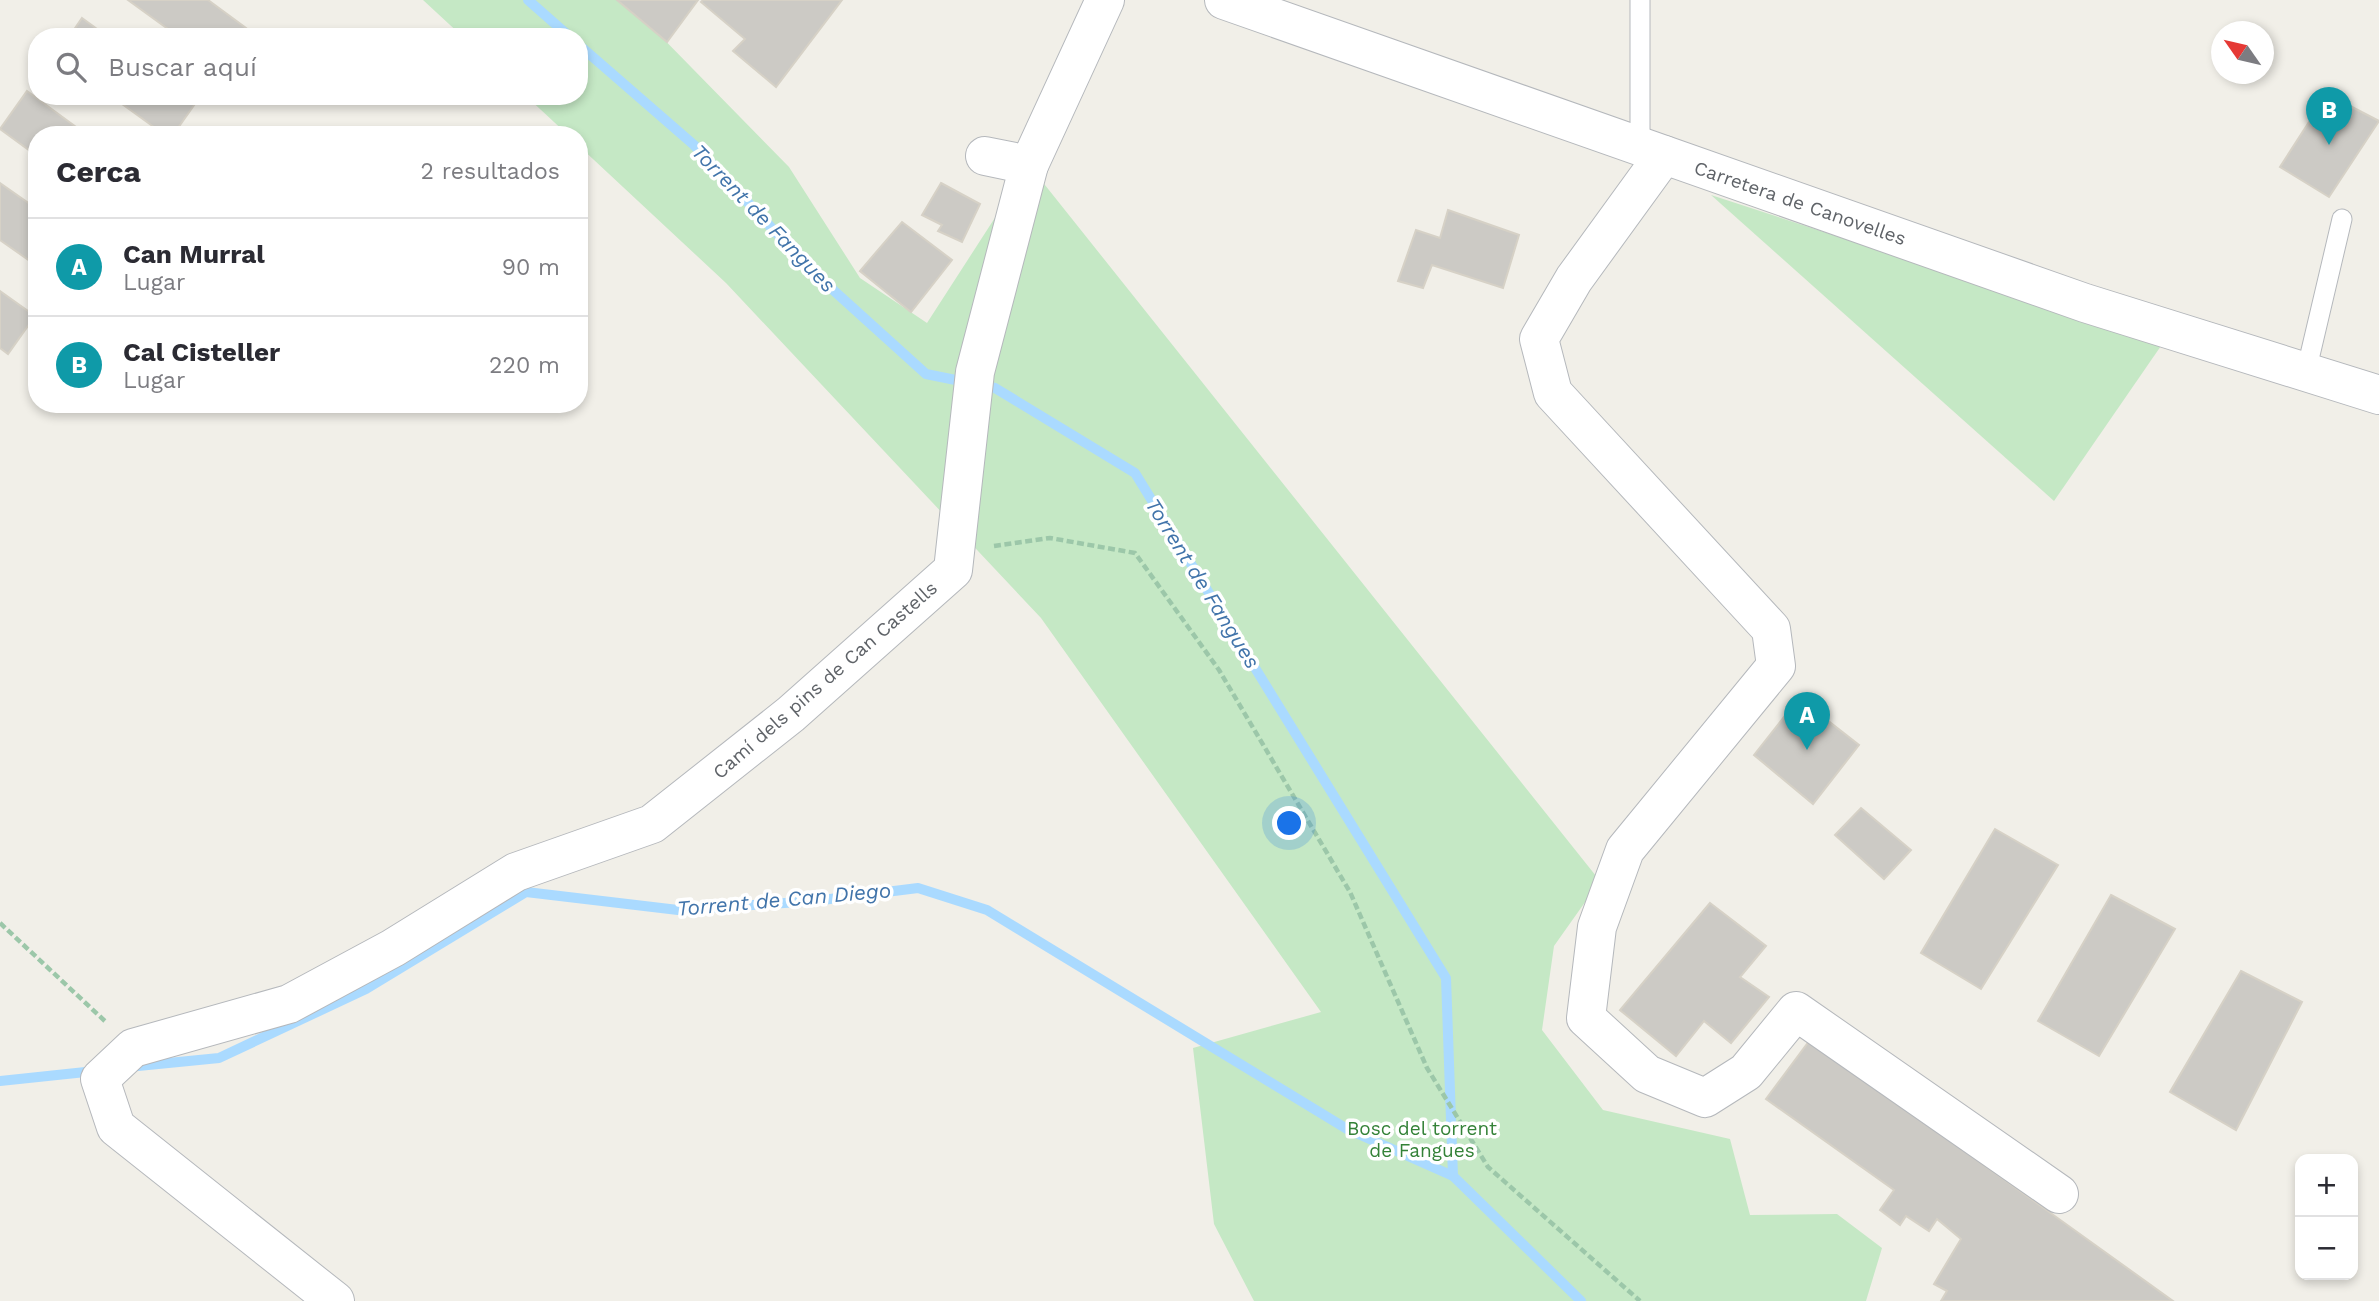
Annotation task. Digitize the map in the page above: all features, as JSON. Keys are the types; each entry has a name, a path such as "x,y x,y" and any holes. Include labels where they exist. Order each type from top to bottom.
{"street":[{"name":"Camí dels pins de Can Castells","path":"334,1301 116,1127 100,1079 133,1048 289,1004 393,948 516,872 652,824 791,714 953,570 974,386 1029,165 1105,0"},
{"name":"Carretera de Canovelles","path":"1224,0 2085,303 2379,395"},
{"path":"1652,151 1539,339 1553,393 1771,629 1776,666 1625,850 1597,927 1586,1018 1647,1074 1705,1098 1746,1072 1796,1011 2059,1194"},
{"path":"985,156 1029,165"}],"lane":[{"path":"1640,0 1652,151"},
{"path":"2306,373 2342,219"}],"path":[{"path":"955,551 1050,538 1135,553 1219,670 1350,892 1427,1069 1488,1167 1640,1301"},
{"path":"0,923 133,1048"}],"green space":[{"name":"Bosc del torrent de Fangues","path":"423,0 620,0 643,18 789,167 860,278 927,323 1029,165 1600,881 1554,946 1542,1030 1603,1110 1730,1139 1750,1215 1837,1214 1882,1248 1866,1301 1254,1301 1214,1224 1193,1048 1321,1012 1041,618 726,283 588,154 588,126 558,126 536,105 588,105 588,28 453,28"},
{"path":"1711,195 2163,343 2054,501"}],"building":[{"path":"128,0 208,0 246,28 167,28"},
{"path":"617,0 698,0 667,42"},
{"path":"842,0 776,87 733,51 745,39 701,2"},
{"path":"82,18 96,28 75,28"},
{"path":"27,91 28,105 46,105 75,126 28,126 28,149 0,129"},
{"path":"2327,94 2379,121 2329,197 2280,167"},
{"path":"123,105 194,105 179,126 153,126"},
{"path":"0,183 28,203 28,260 0,240"},
{"path":"941,183 980,204 962,242 938,231 942,225 922,215"},
{"path":"1448,210 1519,235 1503,288 1432,265 1423,288 1398,281 1416,230 1440,238"},
{"path":"902,222 952,260 911,312 860,271"},
{"path":"0,291 28,311 28,326 8,354 0,348"},
{"path":"1799,698 1859,745 1813,804 1754,755"},
{"path":"1861,808 1911,850 1884,879 1835,835"},
{"path":"1995,829 2058,865 1981,989 1921,953"},
{"path":"2111,895 2175,929 2099,1056 2038,1021"},
{"path":"1710,903 1766,946 1740,977 1769,997 1731,1043 1704,1021 1676,1056 1620,1010"},
{"path":"2241,971 2302,1002 2236,1130 2170,1092"},
{"path":"1810,1040 2173,1301 1941,1301 1947,1291 1934,1284 1961,1239 1937,1219 1929,1231 1906,1216 1900,1225 1880,1210 1894,1190 1766,1099"}],"waterway":[{"name":"Torrent de Fangues","path":"528,0 560,28"},
{"name":"Torrent de Fangues","path":"588,53 694,145 811,270 926,374 995,388 1135,473 1446,978 1453,1176 1581,1301"},
{"name":"Torrent de Can Diego","path":"128,1067 219,1058 366,989 526,892 678,910 814,901 918,888 987,910 1347,1129 1453,1176"},
{"name":"Torrent de Can Diego","path":"0,1081 95,1071"}],"place":[{"name":"Cal Cisteller","path":"2329,145"},
{"name":"Can Murral","path":"1807,750"}]}
